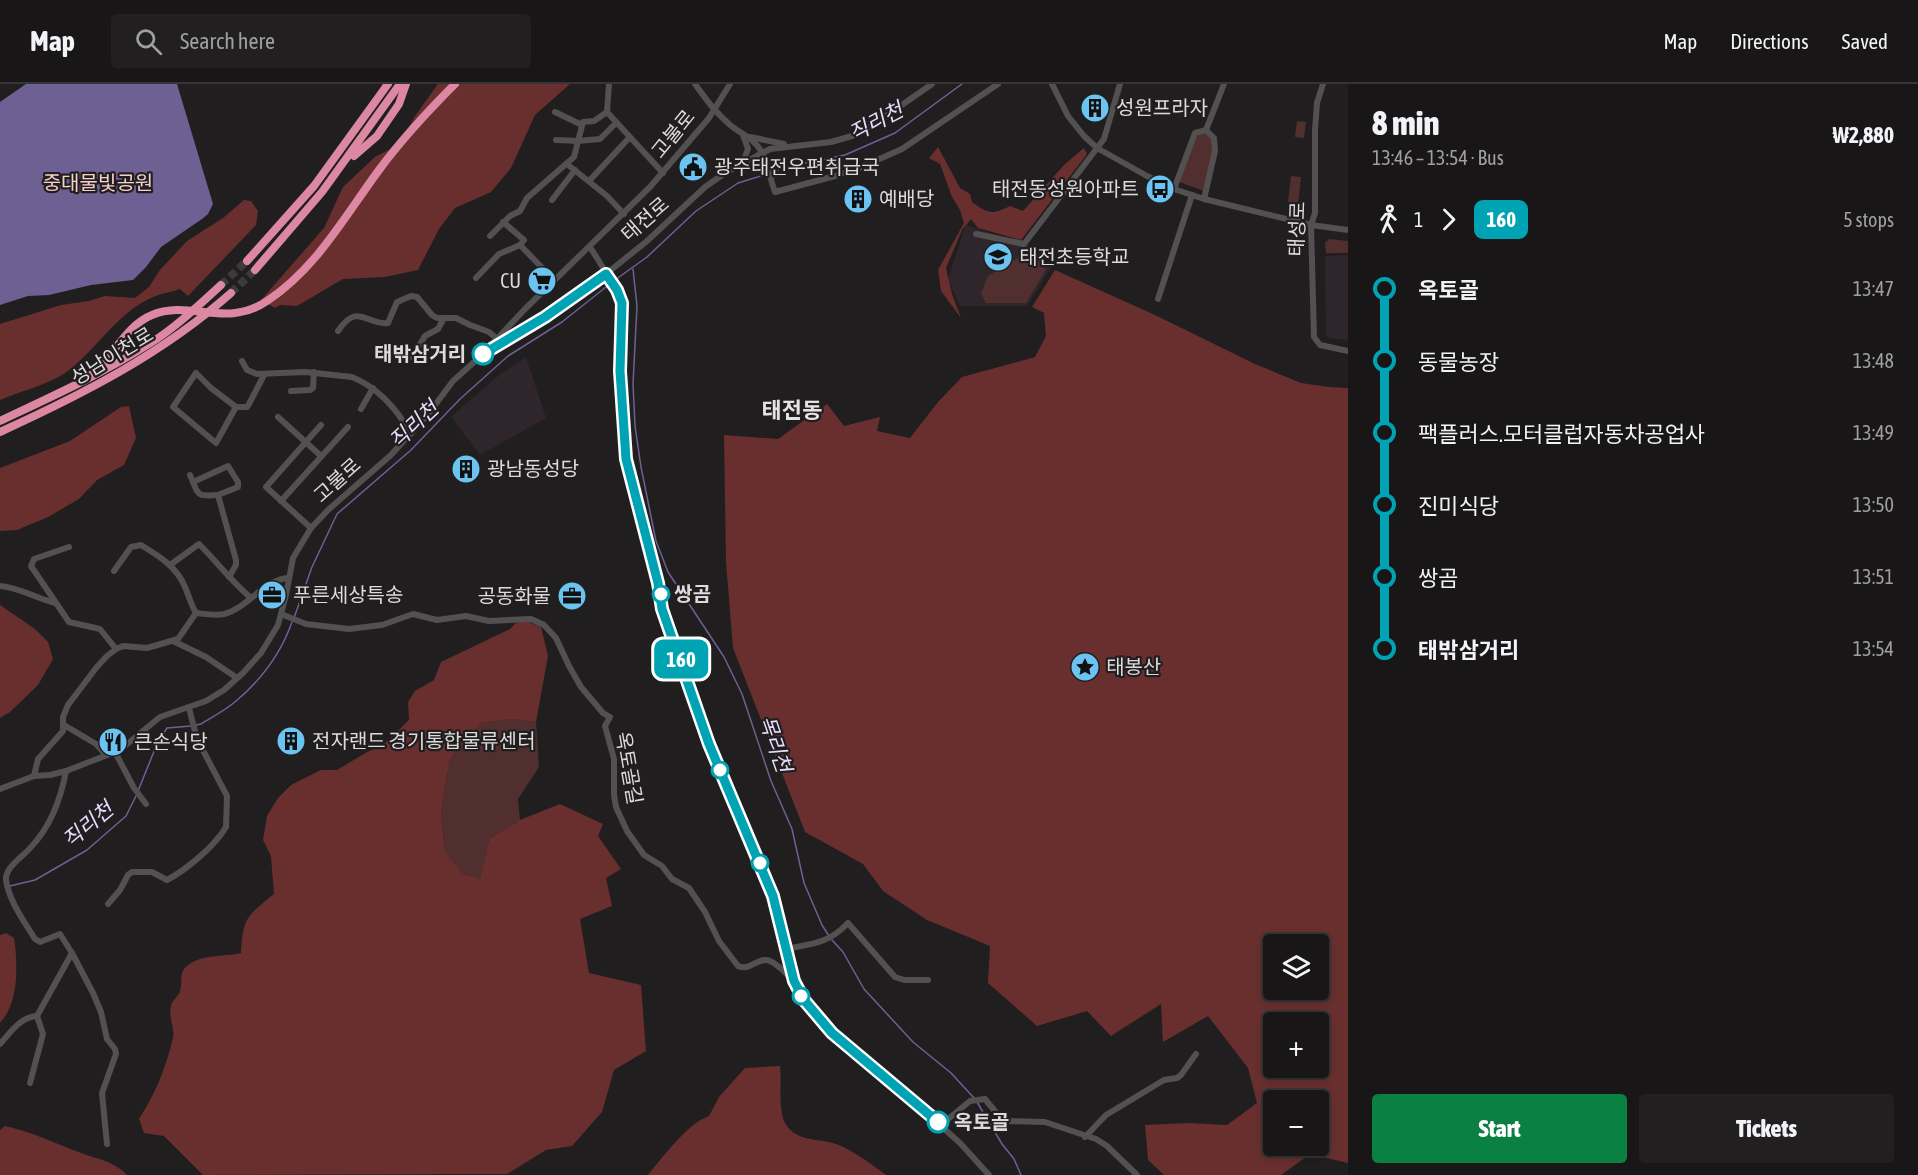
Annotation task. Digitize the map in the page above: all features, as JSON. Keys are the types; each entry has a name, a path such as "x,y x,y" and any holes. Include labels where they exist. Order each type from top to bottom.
{"highway":[{"path":"247,261 314,186 388,84"},
{"path":"322,192 400,84"},
{"path":"255,270 360,150 377,136 399,104 406,84"},
{"path":"84,381 136,326 154,314 171,310 223,314 247,311 272,298 308,267 387,160 455,84"},
{"name":"성남이천로","path":"0,421 84,381 150,344 182,320 221,285"},
{"name":"성남이천로","path":"0,432 70,400 163,346 231,293"}],"street":[{"path":"609,84 607,112 663,173"},
{"path":"695,84 714,110 729,125 754,141 762,152 774,189 818,182 859,168 902,149 998,84"},
{"name":"고불로","path":"0,789 34,776 66,771 115,752 160,717 214,697 237,678 261,653 285,615 293,558 311,528 328,510 391,455 429,413 453,381 483,354 554,280 624,214 663,173 714,110 730,84"},
{"name":"태전로","path":"483,354 607,276 712,181 762,152 779,147 831,142 852,136 873,125 932,84"},
{"path":"1052,84 1068,116 1084,136 1097,148 1147,176 1174,189 1204,199 1311,225 1348,230"},
{"path":"976,234 1024,244 1104,139 1120,84"},
{"path":"1206,130 1224,84"},
{"name":"태성로","path":"1323,84 1317,103 1315,213 1311,225 1314,337 1320,345 1348,351"},
{"path":"555,112 582,125"},
{"path":"490,236 510,216 520,211 527,198 574,157 583,122 594,121 607,112"},
{"path":"556,140 600,139 616,123"},
{"path":"1174,189 1195,133 1206,130"},
{"path":"1204,199 1215,151 1214,138 1206,130"},
{"path":"743,135 796,146"},
{"path":"741,164 747,156 748,149 743,135"},
{"path":"589,181 629,138"},
{"path":"567,164 607,196 624,214"},
{"path":"552,200 575,170"},
{"path":"1158,299 1191,195"},
{"path":"476,278 499,254 520,245 524,240 503,222"},
{"path":"520,245 554,280"},
{"path":"590,247 617,290 623,309 620,371 626,459 658,583 662,609 709,744 773,896 794,981 807,1005 832,1033 941,1125 989,1175"},
{"path":"338,331 346,321 355,316 364,316 388,323 398,302 411,296 417,297 437,318 456,318 489,332 497,339"},
{"path":"412,357 425,336 438,329 444,318"},
{"path":"242,361 252,373 264,375 314,372 352,377 373,388 386,399 411,434"},
{"path":"291,391 313,388 314,372"},
{"path":"236,407 216,442 173,407 196,373 236,407 247,407 264,375"},
{"path":"361,409 373,388"},
{"path":"278,417 321,456"},
{"path":"311,528 266,488 321,425"},
{"path":"281,501 348,427"},
{"path":"189,475 199,495 202,496 218,495 239,485 228,466 193,482"},
{"path":"218,495 236,560 236,565 229,577"},
{"path":"170,565 199,544 232,583 251,598"},
{"path":"114,571 131,547 141,545 170,565 184,585 196,614"},
{"path":"69,547 34,559 31,566 69,622 104,631 116,649"},
{"path":"196,614 227,614 277,580 289,578"},
{"path":"0,586 17,588 42,600 56,603"},
{"path":"34,776 38,759 63,731 63,717 68,705 96,668 116,649 123,646 147,648 181,636 196,614"},
{"name":"옥토골길","path":"285,615 306,624 328,627 356,628 382,625 413,614 437,620 466,616 489,621 526,618 544,625 556,638 581,687 603,713 610,717 605,726 614,759 616,807 632,839 644,855 662,866 672,879 689,888 705,912 719,941 738,966 747,968 761,961 771,961 794,981"},
{"path":"173,640 206,657 237,678"},
{"path":"108,904 132,872 152,872 167,880 195,861 226,827 227,796 197,739 189,708"},
{"path":"64,726 96,744 106,755"},
{"path":"115,752 134,788 146,804"},
{"path":"66,771 57,804 45,828 10,869 6,879 11,896 35,939 40,942 60,934 93,993 101,1012 106,1039 115,1049 116,1054 102,1093 106,1144"},
{"path":"785,949 814,944 837,935 848,923 895,977 904,980 928,980"},
{"path":"30,1083 43,1034 37,1016 72,953"},
{"path":"0,1044 20,1022 37,1016"},
{"path":"1085,1137 1106,1115 1164,1080 1177,1078 1196,1054"},
{"path":"941,1125 970,1101 981,1098 987,1100 1003,1121 1045,1122 1096,1139 1107,1146 1137,1175"}],"shaded area":[{"name":"중대물빛공원","path":"26,84 177,84 213,204 208,214 161,247 133,280 91,285 49,295 28,296 0,305 0,102"},
{"path":"438,84 570,84 535,115 511,168 491,192 455,208 439,229 418,270 385,277 343,279 297,306 280,305 275,308 261,300 324,228 343,187 375,157 400,144 415,116"},
{"path":"1297,121 1306,122 1304,138 1295,137"},
{"path":"1205,133 1213,137 1213,150 1204,191 1179,182 1194,139"},
{"path":"938,147 960,188 970,194 972,202 990,212 1010,206 1023,211 1065,164 1084,148 1087,154 1021,240 978,228 971,219 962,230 946,268 961,318 941,291 938,270 964,223 940,164 929,158"},
{"path":"1291,176 1301,177 1298,204 1288,202"},
{"path":"244,200 251,201 258,211 256,225 188,296 180,289 141,303 65,373 0,400 0,324 61,305 105,296 135,298 149,287 160,270 187,241 223,218"},
{"name":"태전초등학교","path":"966,225 1030,246 1051,268 1027,306 960,306 948,279"},
{"path":"1329,239 1348,241 1348,253 1326,253 1325,243"},
{"path":"1026,253 1038,259 1046,270 1026,303 986,303 981,293 988,276"},
{"path":"1348,255 1348,340 1329,338 1326,335 1325,256"},
{"path":"1055,270 1155,315 1255,364 1301,383 1348,388 1348,1163 1318,1156 1329,1156 1329,1090 1263,1090 1263,1156 1307,1156 1281,1175 1164,1175 1148,1160 1145,1125 1188,1123 1227,1125 1257,1103 1248,1068 1208,1016 1163,1042 1161,1004 1111,1036 1087,1011 1037,1026 988,983 990,946 927,920 883,891 863,864 805,832 733,648 726,562 724,435 778,439 827,404 844,426 880,417 877,431 910,438 938,402 962,377 1035,357 1046,336 1044,313 1032,307"},
{"path":"526,357 546,418 480,455 451,417 498,376"},
{"path":"129,406 136,438 124,465 97,480 79,499 48,517 17,530 0,531 0,468 70,441 121,407"},
{"path":"0,605 35,629 48,642 53,659 38,685 10,712 0,718"},
{"path":"526,621 541,627 548,656 536,722 512,719 481,723 450,759 441,811 445,851 463,874 480,879 489,839 520,820 560,804 603,824 598,836 621,869 606,878 612,906 580,919 589,973 641,985 646,1051 614,1070 602,1112 572,1146 546,1150 507,1174 203,1175 164,1136 144,1133 139,1119 155,1090 170,1049 173,1034 170,1010 180,991 183,971 188,965 200,959 241,953 243,932 248,918 274,894 271,856 263,840 267,816 278,798 291,785 321,770 337,770 383,745 409,720 408,702 415,691 434,680 441,662 510,629 516,623"},
{"path":"512,719 536,722 539,767 518,799 520,820 489,839 480,880 463,874 445,851 441,811 450,759 481,723"},
{"path":"6,933 14,938 16,983 11,1005 0,1023 0,935"},
{"path":"780,1066 782,1113 791,1131 844,1148 886,1175 648,1175 684,1133 709,1116 719,1097 745,1068"},
{"path":"5,1126 105,1161 127,1175 0,1175 0,1130"}],"waterway":[{"name":"직리천","path":"771,172 845,155 895,133 962,84"},
{"name":"직리천","path":"615,280 647,257 696,211 738,183 767,174"},
{"name":"목리천","path":"633,269 637,306 633,384 635,426 656,541 668,572 724,657 742,694 771,781 792,829 804,883 829,936"},
{"name":"직리천","path":"294,618 312,567 337,514 411,450 460,399 508,356 562,322 611,283"},
{"name":"직리천","path":"196,725 228,707 254,684 276,655 292,622"},
{"name":"직리천","path":"138,791 157,744 167,728 191,726"},
{"name":"직리천","path":"10,886 35,880 87,850 126,816 136,796"},
{"name":"목리천","path":"832,940 843,952 864,989 913,1042 951,1073 974,1098"},
{"name":"목리천","path":"977,1102 1002,1144 1014,1159 1021,1175"}],"tunnel":[{"path":"221,285 247,261"},
{"path":"231,293 255,270"}],"bus line":[{"name":"160","path":"483,354 562,306 606,274 617,290 623,309 620,371 626,459 654,566 665,621 680,656 709,744 766,876 794,981 804,1000 832,1033 938,1122"}],"place":[{"name":"성원프라자","path":"1095,108"},
{"name":"광주태전우편취급국","path":"693,167"},
{"name":"태전동성원아파트","path":"1160,189"},
{"name":"예배당","path":"858,199"},
{"name":"태전초등학교","path":"998,257"},
{"name":"CU","path":"542,281"},
{"name":"태밖삼거리","path":"483,354"},
{"name":"광남동성당","path":"466,469"},
{"name":"쌍곰","path":"661,594"},
{"name":"푸른세상특송","path":"272,595"},
{"name":"공동화물","path":"572,596"},
{"name":"태봉산","path":"1085,667"},
{"name":"전자랜드 경기통합물류센터","path":"291,741"},
{"name":"큰손식당","path":"113,742"},
{"name":"옥토골","path":"938,1122"}],"district":[{"name":"태전동","path":"792,410"}]}
